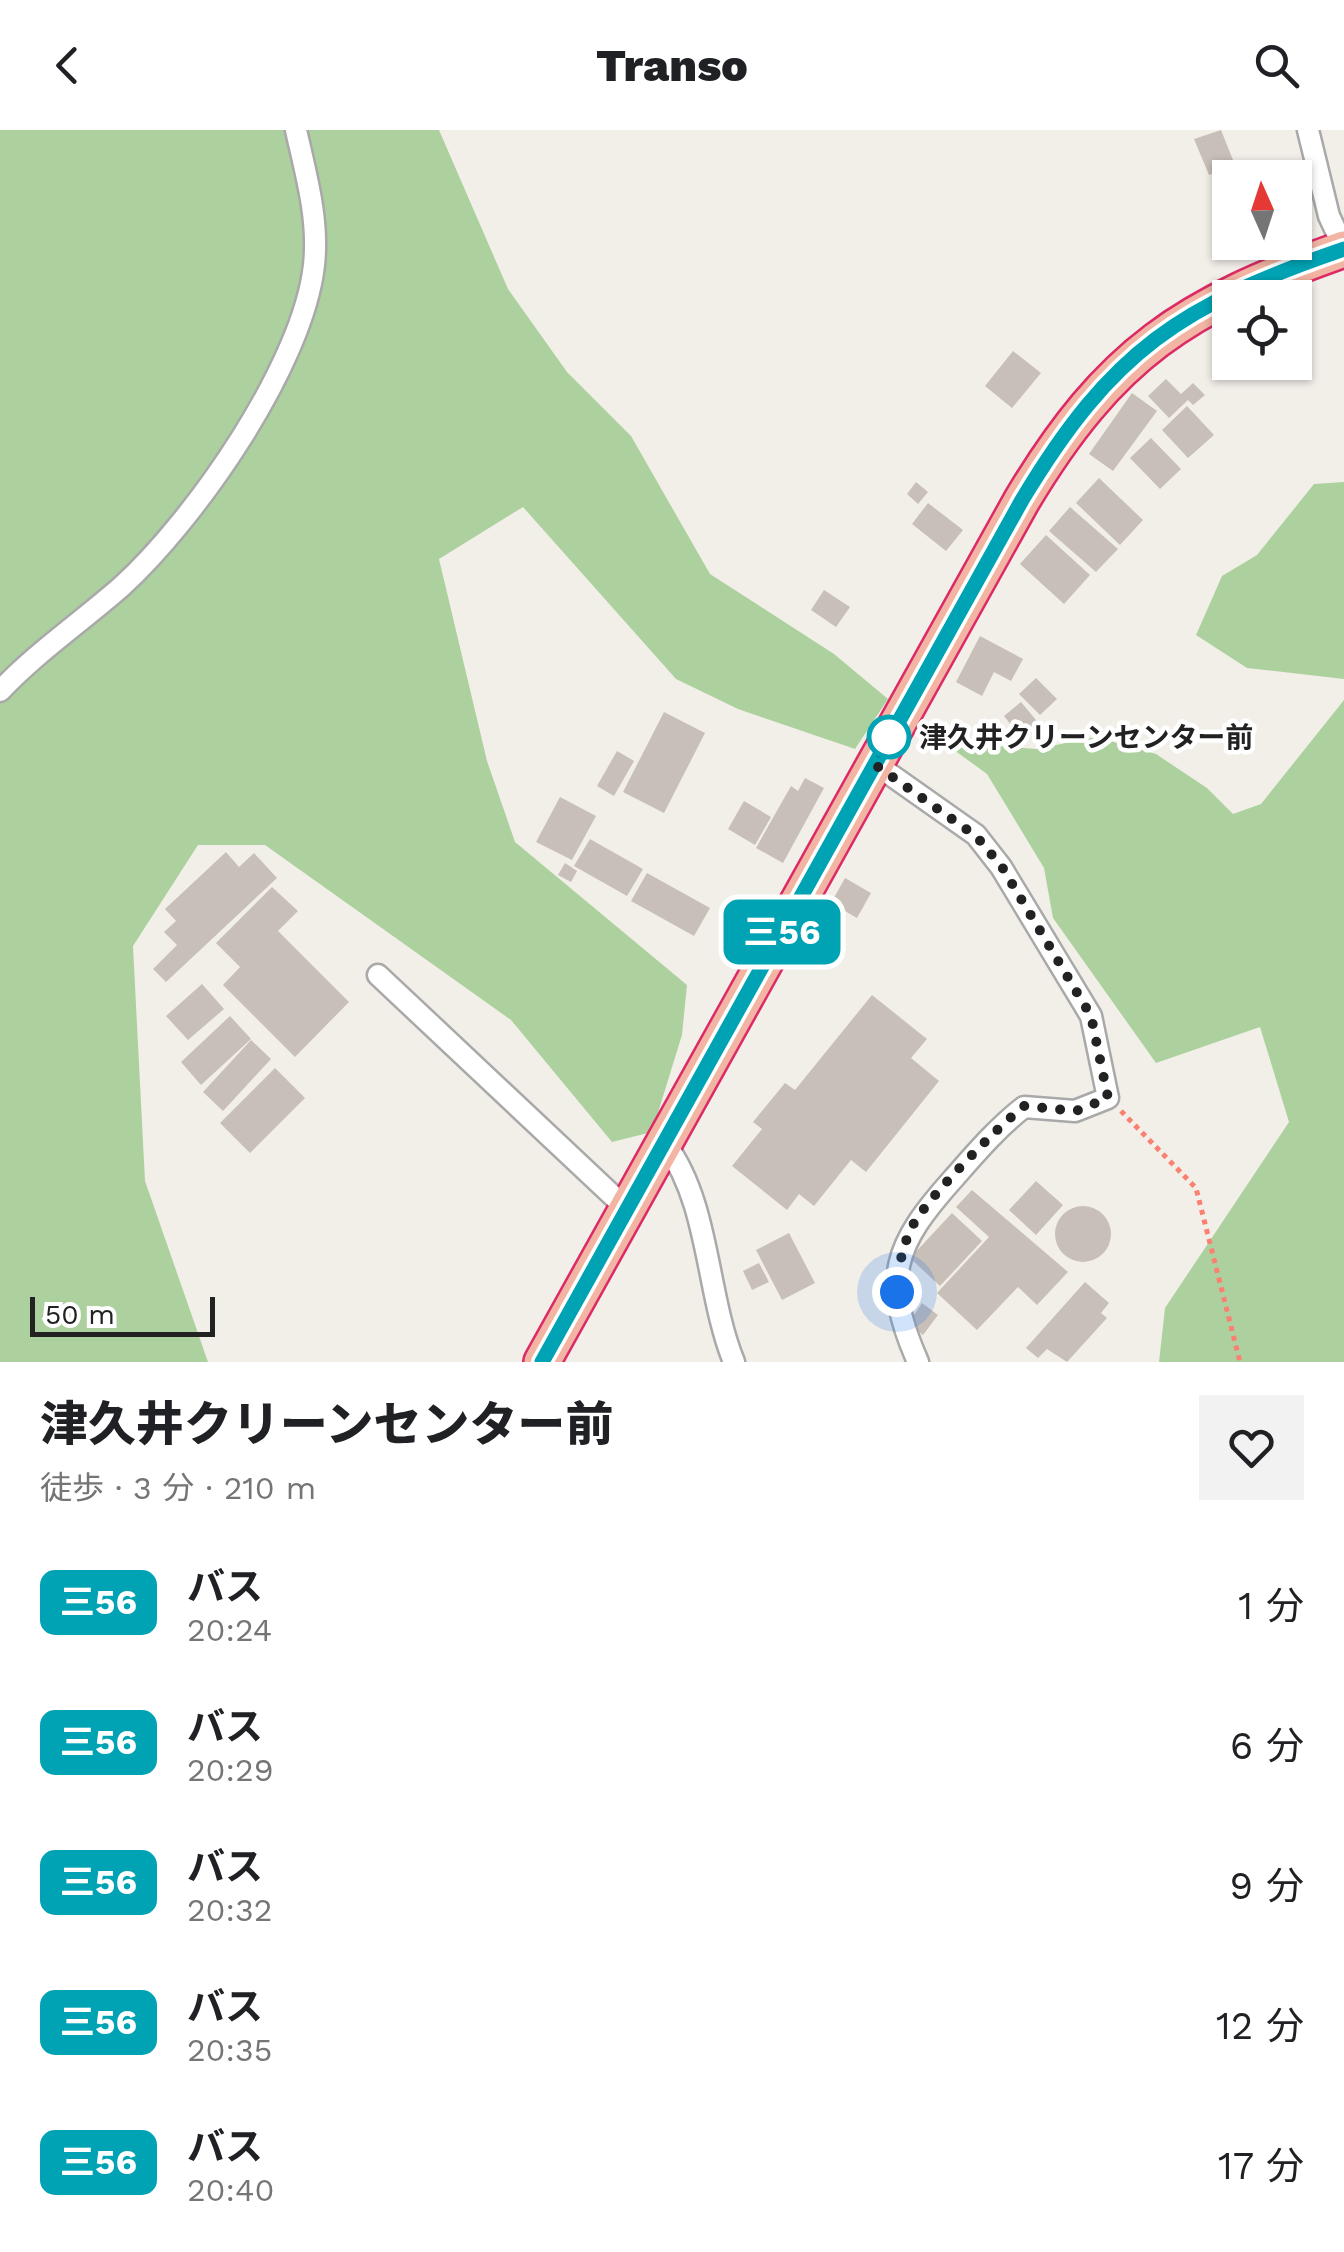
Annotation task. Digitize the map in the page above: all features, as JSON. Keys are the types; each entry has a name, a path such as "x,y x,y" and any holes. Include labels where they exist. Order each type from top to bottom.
{"highway":[{"path":"542,1362 1048,457 1100,388 1128,359 1195,311 1268,276 1344,249"}],"street":[{"path":"0,691 122,586 166,539 222,466 295,337 310,291 315,230 296,130"},
{"path":"1308,130 1330,216 1344,249"},
{"path":"874,764 976,836 1002,867 1091,1016 1108,1098 1076,1111 1024,1106 1000,1126 914,1223 898,1265 897,1292 903,1328 918,1362"},
{"path":"378,976 629,1211"},
{"path":"666,1145 685,1170 722,1332 734,1362"}],"path":[{"path":"1108,1098 1196,1188 1240,1362"}],"green space":[{"path":"0,130 439,130 508,289 567,372 631,436 710,574 834,654 888,699 855,749 738,709 676,679 523,507 439,559 487,761 515,842 687,985 682,1035 652,1132 612,1142 511,1020 265,845 198,845 133,946 145,1181 208,1362 0,1362"},
{"path":"1344,482 1344,679 1247,668 1196,635 1222,576 1257,555 1314,484"},
{"path":"1344,700 1344,1362 1159,1362 1165,1308 1289,1122 1260,1027 1156,1063 1053,918 1044,868 987,774 943,742 1036,749 1096,737 1156,754 1207,788 1233,814 1261,804"}],"building":[{"path":"1221,130 1233,160 1212,160 1209,175 1194,139"},
{"path":"1013,351 1041,373 1012,408 985,386"},
{"path":"1166,379 1181,394 1193,383 1205,395 1193,405 1188,400 1169,418 1148,396"},
{"path":"1132,393 1157,411 1113,471 1089,454"},
{"path":"1187,406 1214,435 1188,458 1162,430"},
{"path":"1151,438 1181,469 1160,489 1130,458"},
{"path":"1099,478 1143,520 1120,545 1076,503"},
{"path":"916,482 928,492 918,504 907,494"},
{"path":"928,503 963,530 946,551 912,524"},
{"path":"1070,507 1118,549 1096,572 1049,531"},
{"path":"1046,535 1090,575 1064,604 1020,564"},
{"path":"824,590 850,607 836,627 811,610"},
{"path":"980,636 1023,659 1011,681 994,672 982,696 956,682"},
{"path":"1036,678 1057,699 1040,715 1019,694"},
{"path":"1021,702 1041,726 1023,740 1004,716"},
{"path":"664,712 705,733 664,813 623,792"},
{"path":"617,751 634,761 614,796 597,786"},
{"path":"805,778 824,788 783,863 756,848 791,786 798,791"},
{"path":"560,797 596,816 572,860 536,842"},
{"path":"744,801 771,817 755,845 728,829"},
{"path":"590,839 643,869 627,896 574,866"},
{"path":"226,852 239,867 254,853 277,878 166,982 153,969 177,945 164,932 176,921 165,909"},
{"path":"565,863 577,871 571,882 558,875"},
{"path":"647,873 710,908 694,936 631,901"},
{"path":"845,878 871,893 857,918 831,903"},
{"path":"272,887 298,911 278,931 349,1002 295,1057 223,985 240,967 216,943"},
{"path":"202,984 224,1009 188,1040 166,1016"},
{"path":"872,995 927,1039 911,1058 939,1081 866,1172 851,1160 814,1206 799,1194 787,1210 732,1166 762,1129 753,1122 785,1083 795,1090"},
{"path":"230,1016 251,1039 201,1085 181,1062"},
{"path":"251,1040 271,1059 223,1111 203,1092"},
{"path":"275,1068 305,1098 250,1153 220,1123"},
{"path":"1036,1181 1063,1205 1036,1235 1009,1210"},
{"path":"972,1190 1068,1272 1037,1305 1018,1287 977,1330 937,1293 989,1237 956,1207"},
{"path":"1083,1206 1103,1214 1111,1234 1103,1254 1083,1262 1063,1254 1055,1234 1063,1214"},
{"path":"952,1213 982,1241 940,1286 910,1258"},
{"path":"789,1233 815,1283 782,1300 756,1250"},
{"path":"759,1263 769,1282 752,1290 743,1271"},
{"path":"1085,1282 1109,1303 1101,1313 1107,1318 1067,1362 1047,1349 1038,1358 1026,1348"},
{"path":"922,1303 938,1315 923,1335 908,1324"}],"bus line":[{"name":"三56","path":"542,1362 648,1178 1022,500 1073,418 1128,359 1195,311 1268,276 1344,249"}],"place":[{"name":"津久井クリーンセンター前","path":"889,737"}],"route":[{"path":"889,737 874,764 976,836 1002,867 1091,1016 1108,1098 1076,1111 1024,1106 1000,1126 914,1223 898,1265 897,1292"}]}
